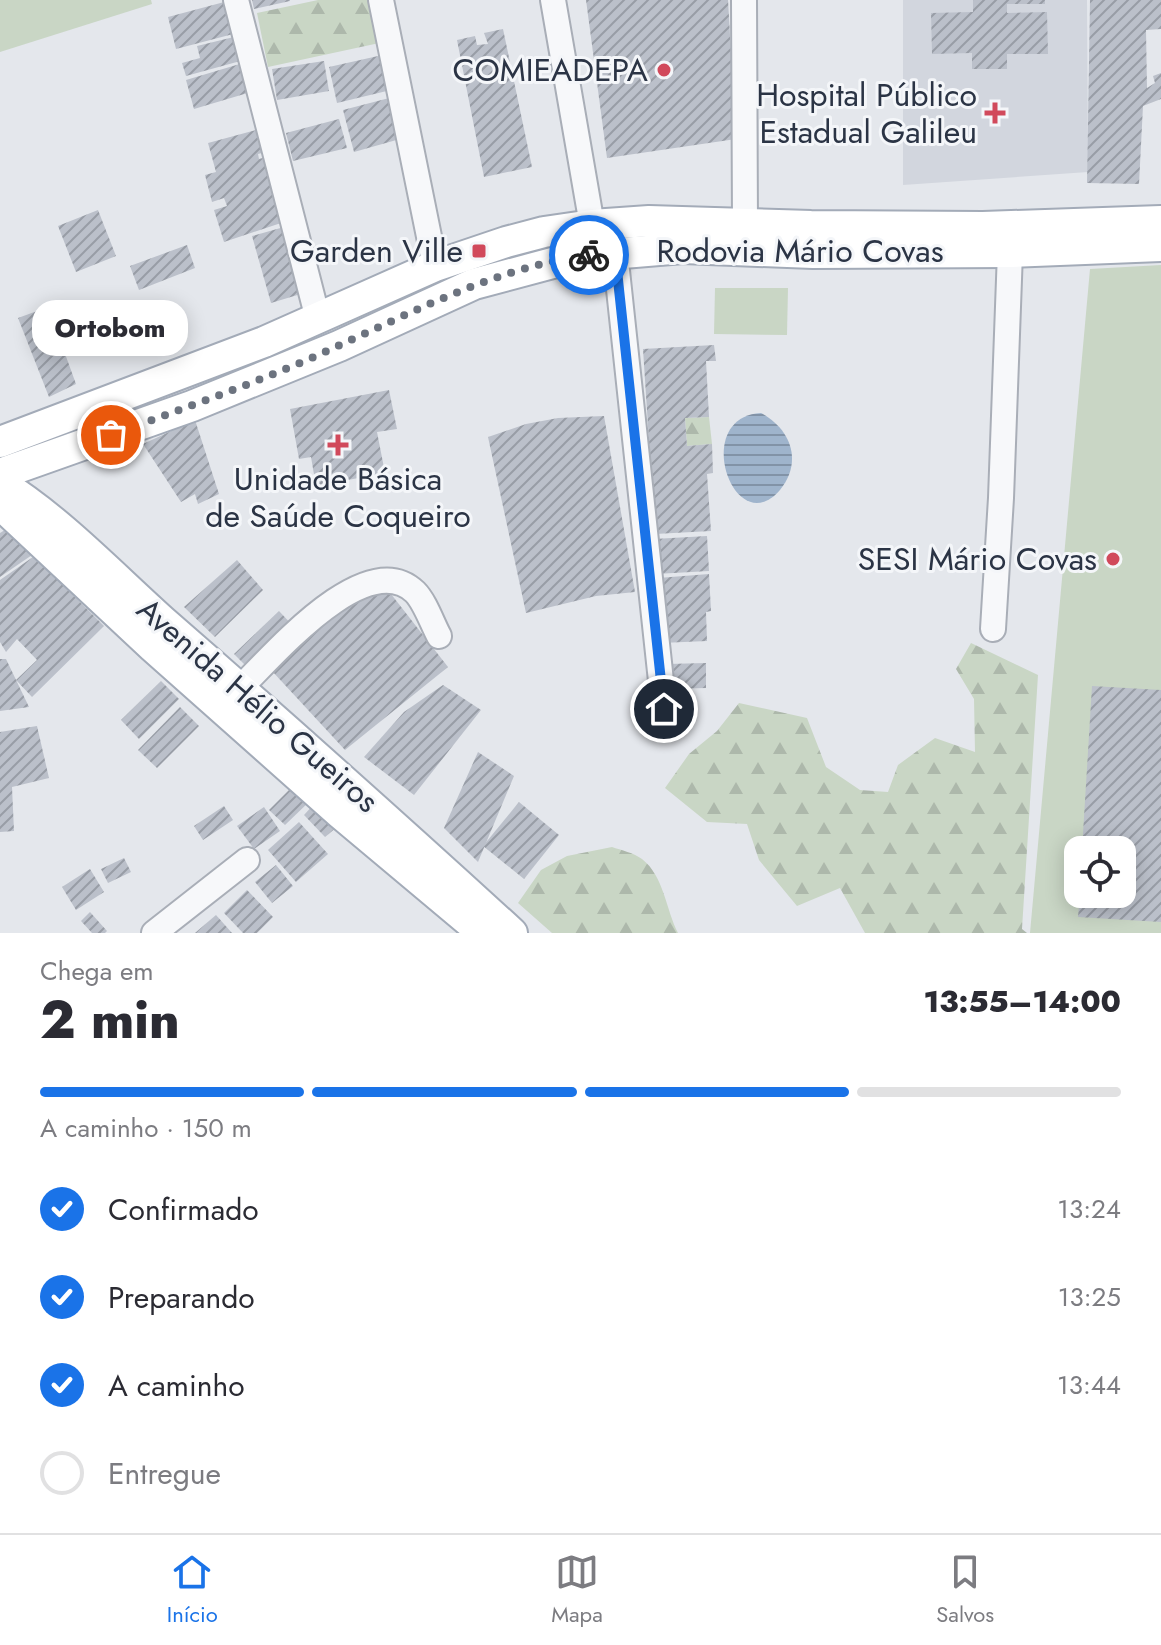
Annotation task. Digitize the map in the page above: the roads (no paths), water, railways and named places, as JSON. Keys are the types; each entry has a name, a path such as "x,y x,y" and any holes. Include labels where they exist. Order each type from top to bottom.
{"main road":[{"name":"Rodovia Mário Covas","path":"0,442 177,377 318,319 435,266 506,242 592,225 649,221 983,227 1122,235 1161,246"},
{"name":"Rodovia Mário Covas","path":"0,474 192,406 339,346 474,284 547,263 615,252 683,248 813,253 1010,252 1122,235 1161,221"},
{"name":"Avenida Hélio Gueiros","path":"0,483 21,496 68,536 512,933"},
{"name":"Avenida Hélio Gueiros","path":"0,504 164,658 341,814 483,933"}],"street":[{"path":"236,0 318,319"},
{"path":"381,0 435,266"},
{"path":"553,0 592,225"},
{"path":"744,0 745,223"},
{"path":"615,252 664,709"},
{"path":"993,629 1010,252"},
{"path":"240,688 327,604 370,581 397,583 415,592 439,636"},
{"path":"154,933 247,860"}],"water":[{"path":"761,413 780,428 792,458 787,479 780,490 763,502 748,501 735,490 727,473 724,453 728,434 740,420"}],"place":[{"name":"COMIEADEPA","path":"664,70"},
{"name":"Hospital Público Estadual Galileu","path":"995,113"},
{"name":"Garden Ville","path":"479,251"},
{"name":"Ortobom","path":"111,435"},
{"name":"Unidade Básica de Saúde Coqueiro","path":"338,445"},
{"name":"SESI Mário Covas","path":"1113,559"}]}
